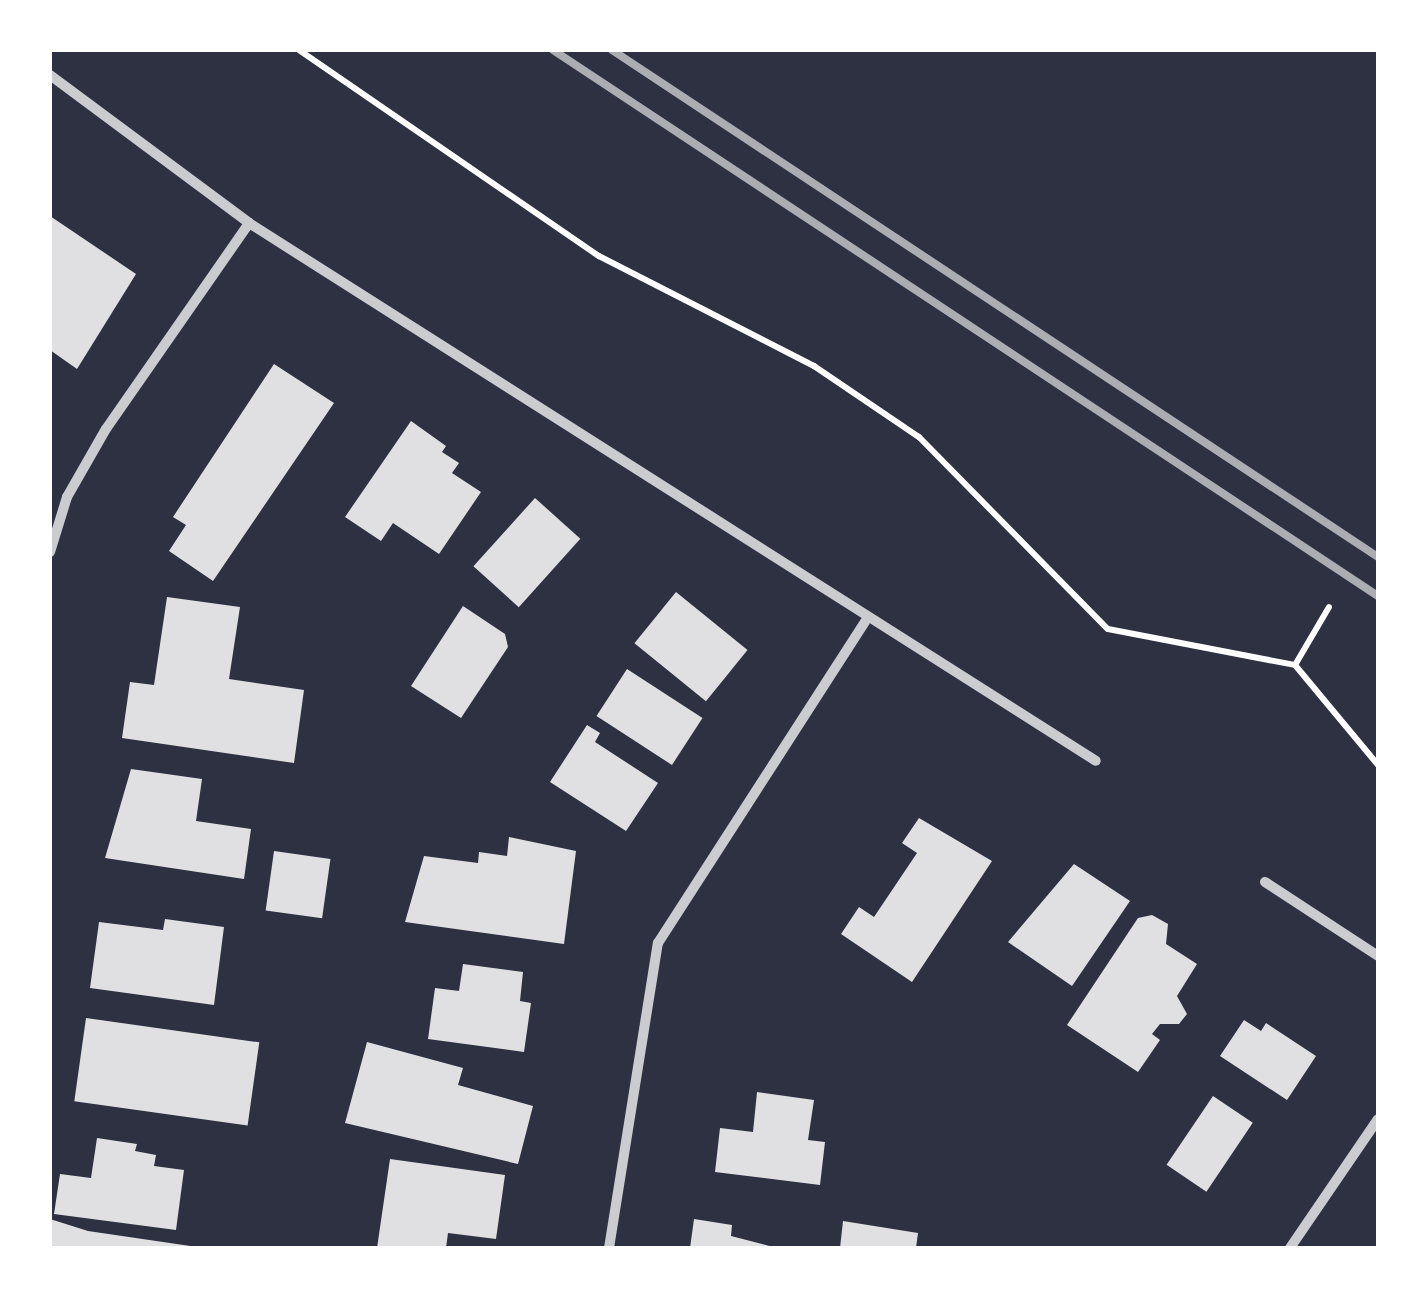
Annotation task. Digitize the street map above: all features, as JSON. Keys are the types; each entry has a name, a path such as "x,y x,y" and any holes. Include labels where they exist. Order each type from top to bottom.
{"street":[{"path":"50,75 250,223 865,622 1096,761"},
{"path":"50,552 67,496 106,428 250,223"},
{"path":"609,1248 658,943 865,622"},
{"path":"1265,882 1378,956"},
{"path":"1290,1248 1378,1119"}],"path":[{"path":"299,50 598,256 814,366 919,437 1108,629 1295,666 1378,764"},
{"path":"1295,666 1329,607"}],"building":[{"path":"50,216 136,274 77,369 50,350"},
{"path":"274,364 334,403 213,581 169,551 186,525 173,517"},
{"path":"411,421 446,446 442,452 459,463 452,473 481,492 439,554 393,523 381,541 345,517"},
{"path":"535,498 580,539 519,607 473,566"},
{"path":"676,592 747,650 706,701 634,643"},
{"path":"167,597 240,607 229,679 304,690 294,763 122,738 130,682 154,685"},
{"path":"463,606 505,634 508,647 461,718 411,686"},
{"path":"627,669 702,718 672,765 597,716"},
{"path":"587,725 600,733 595,742 658,783 626,831 550,782"},
{"path":"131,769 202,779 196,821 251,829 244,879 105,858"},
{"path":"919,818 992,861 912,982 841,934 859,907 874,917 917,853 902,843"},
{"path":"509,837 576,851 564,944 405,922 424,856 478,863 479,852 507,856"},
{"path":"274,851 330,859 322,918 266,910"},
{"path":"1074,864 1130,901 1072,986 1008,942"},
{"path":"1152,915 1168,924 1166,944 1197,964 1177,996 1187,1014 1179,1024 1160,1024 1152,1034 1160,1040 1138,1072 1067,1025 1138,918"},
{"path":"165,919 224,927 214,1005 90,988 99,922 163,930"},
{"path":"463,964 523,972 520,1001 531,1003 524,1052 428,1039 435,988 459,991"},
{"path":"86,1018 259,1042 248,1126 74,1101"},
{"path":"1244,1020 1261,1031 1266,1023 1316,1056 1287,1100 1220,1056"},
{"path":"367,1042 463,1068 458,1085 533,1106 518,1164 345,1123"},
{"path":"757,1092 814,1100 808,1140 825,1142 820,1185 715,1172 720,1128 753,1132"},
{"path":"1213,1096 1253,1123 1206,1192 1167,1165"},
{"path":"97,1138 137,1144 135,1151 156,1155 154,1166 184,1170 176,1230 54,1214 60,1174 91,1178"},
{"path":"390,1159 505,1175 496,1239 448,1233 446,1248 377,1248"},
{"path":"50,1219 88,1231 204,1248 50,1248"},
{"path":"694,1219 732,1225 731,1236 777,1248 690,1248"},
{"path":"843,1221 918,1233 916,1248 840,1248"}],"railway":[{"path":"553,50 1378,596"},
{"path":"612,50 1378,557"}]}
